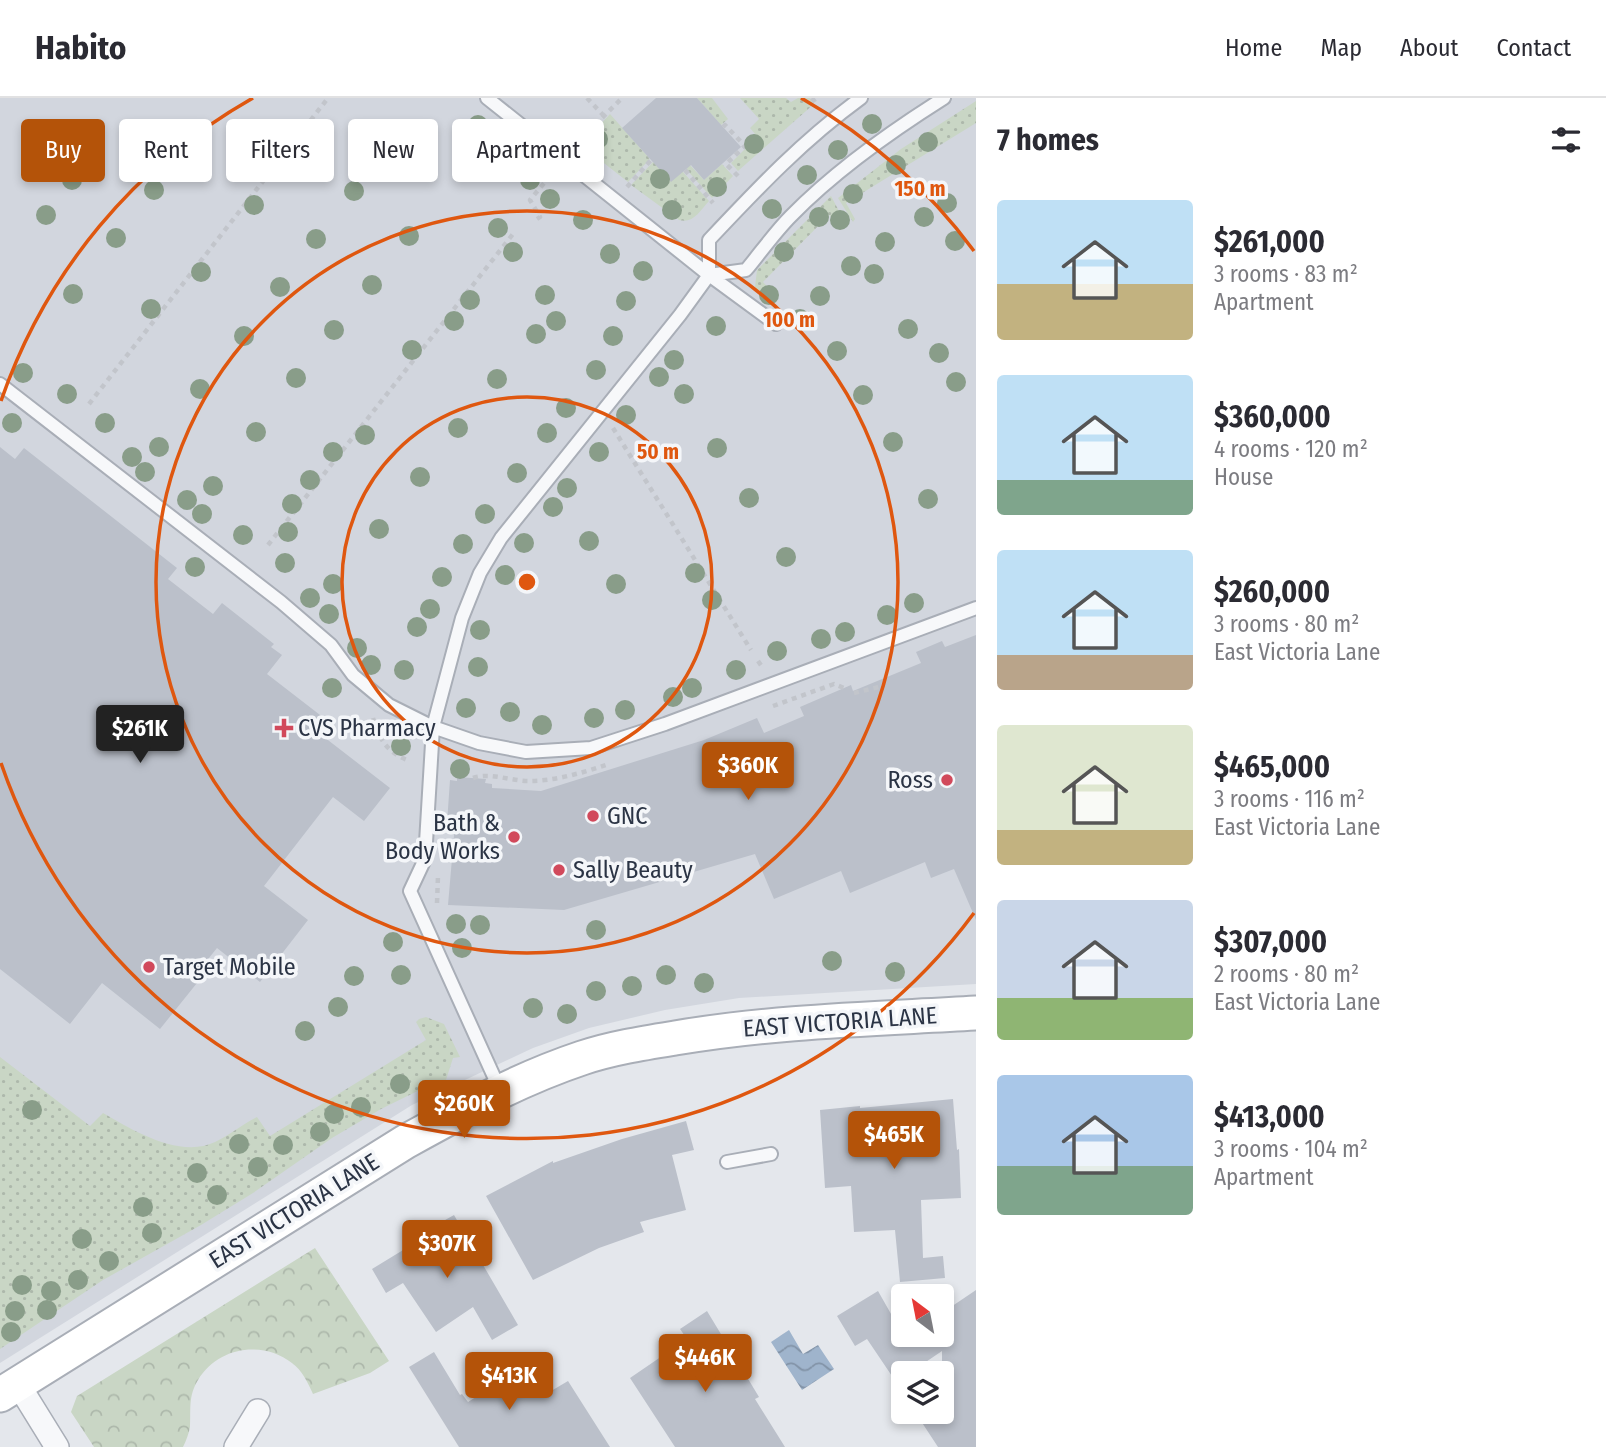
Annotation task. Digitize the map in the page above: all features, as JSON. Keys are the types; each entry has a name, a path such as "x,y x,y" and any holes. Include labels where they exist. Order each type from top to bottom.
{"street":[{"name":"EAST VICTORIA LANE","path":"9,1389 405,1142 500,1090 582,1058 618,1048 760,1026 976,1013"},
{"path":"9,1389 57,1447"},
{"path":"236,1447 258,1411"}],"lane":[{"path":"487,98 709,275 776,324"},
{"path":"500,1090 410,891 425,859 433,727 462,618 480,573 501,538 709,275 709,240 821,127 861,98"},
{"path":"709,275 746,270 790,217 829,181 876,144 944,98"},
{"path":"0,384 281,602 331,645 353,675 389,705 433,727 479,743 526,752 591,748 665,724 976,608"},
{"path":"727,1162 771,1154"}],"path":[{"path":"89,404 328,98"},
{"path":"587,98 604,116"},
{"path":"601,119 622,98"},
{"path":"812,98 818,106"},
{"path":"723,127 725,125 745,146 726,164 738,176"},
{"path":"627,187 651,160"},
{"path":"685,170 713,203"},
{"path":"537,219 540,217 530,200 545,182"},
{"path":"268,545 513,234"},
{"path":"603,412 751,650"},
{"path":"758,661 763,668"},
{"path":"854,693 878,687"},
{"path":"373,718 378,736 393,754 408,760"},
{"path":"436,910 439,869"}],"shaded area":[{"path":"0,98 976,98 976,984 739,998 665,1010 589,1028 533,1048 412,1105 0,1363"}],"green space":[{"path":"697,98 712,98 728,119 721,125"},
{"path":"740,98 786,98 791,102 798,98 810,98 814,104 738,171 731,163 748,146 746,142 755,134 750,128 759,119"},
{"path":"976,101 976,123 846,203 855,219 853,222 838,198 901,149"},
{"path":"610,114 650,159 628,182 604,163 604,120"},
{"path":"653,162 683,172 709,201 696,216 684,221 679,220 631,185"},
{"path":"722,164 733,176 712,198 686,169 690,165 704,180"},
{"path":"831,196 847,226 843,228 829,215 763,282 776,296 771,301 764,298 755,287 757,270"},
{"path":"426,1017 444,1024 460,1057 453,1058 446,1080 440,1080 381,1109 332,1138 253,1193 103,1280 0,1349 0,1057 90,1126 103,1113 157,1140 172,1145 201,1146 221,1139 257,1117 270,1136 426,1040 416,1022"},
{"path":"315,1248 389,1361 370,1373 313,1394 299,1369 292,1363 267,1351 241,1350 217,1360 198,1380 191,1403 190,1427 183,1447 94,1447 71,1412 77,1396"}],"water":[{"path":"789,1330 803,1354 818,1345 834,1369 802,1390 771,1342"}],"building":[{"path":"656,98 697,98 741,147 704,180 691,165 671,182 622,128"},
{"path":"0,447 15,459 24,448 177,568 168,579 213,614 222,603 274,644 271,647 282,655 267,674 333,725 324,737 390,788 364,821 333,797 264,886 308,920 260,982 217,948 192,979 197,983 160,1029 102,983 70,1024 0,969"},
{"path":"976,635 976,920 954,869 931,878 925,862 850,893 841,871 774,899 755,854 564,910 448,905 455,824 447,823 450,780 457,781 457,777 486,779 485,783 492,784 492,788 541,791 704,740 757,718 764,733 804,716 800,707 851,685 853,691 921,663 916,652 942,641 945,647"},
{"path":"953,1099 961,1198 921,1200 923,1258 943,1256 945,1278 900,1282 895,1230 854,1232 851,1186 825,1188 820,1110"},
{"path":"686,1121 694,1150 672,1155 686,1210 640,1222 644,1232 599,1248 533,1280 486,1196 553,1161"},
{"path":"454,1215 518,1325 492,1340 473,1307 436,1332 403,1283 386,1293 372,1269 431,1233 429,1229"},
{"path":"976,1290 976,1447 938,1447 923,1424 954,1424 954,1361 942,1361 942,1351 927,1361 891,1361 891,1375 867,1339 855,1346 837,1316 878,1291 891,1314 891,1348 954,1348 954,1305"},
{"path":"707,1311 759,1397 755,1399 785,1447 675,1447 630,1378 687,1339 680,1329"},
{"path":"434,1352 460,1395 468,1402 522,1368 541,1397 568,1381 610,1447 459,1447 409,1367"}],"place":[{"name":"CVS Pharmacy","path":"284,728"},
{"name":"Ross","path":"947,780"},
{"name":"GNC","path":"593,816"},
{"name":"Bath & Body Works","path":"514,837"},
{"name":"Sally Beauty","path":"559,870"},
{"name":"Target Mobile","path":"149,967"}]}
